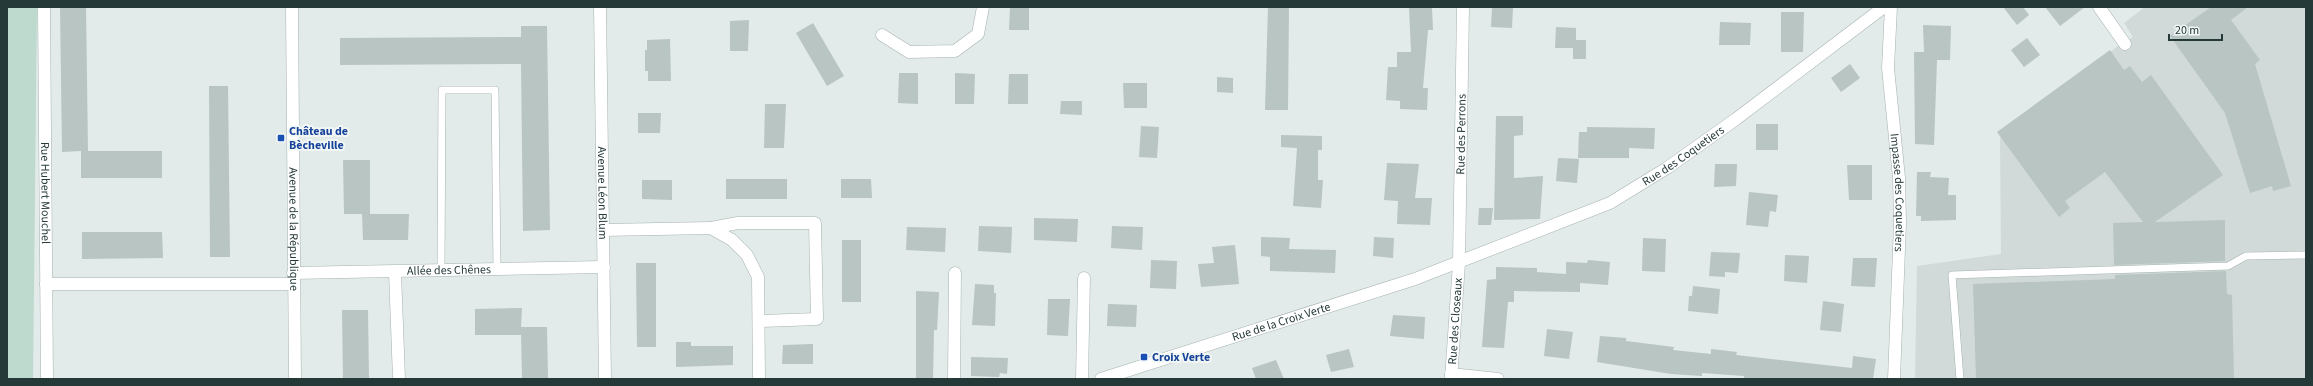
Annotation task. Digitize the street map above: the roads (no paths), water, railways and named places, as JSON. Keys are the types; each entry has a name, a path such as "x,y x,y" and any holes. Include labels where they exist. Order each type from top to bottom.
{"street":[{"name":"Rue Hubert Mouchel","path":"44,7 48,379"},
{"name":"Avenue de la République","path":"292,7 295,379"},
{"name":"Avenue Léon Blum","path":"600,7 605,379"},
{"path":"882,35 909,52 955,51 978,34 983,7"},
{"name":"Rue des Perrons","path":"1460,263 1464,7"},
{"name":"Rue des Coquetiers","path":"1460,263 1610,203 1667,168 1736,119 1884,7"},
{"name":"Impasse des Coquetiers","path":"1891,7 1888,68 1899,178 1900,223 1894,379"},
{"path":"2099,7 2125,44"},
{"path":"604,230 711,228 738,223 815,223 817,319 759,321"},
{"path":"711,228 732,240 747,254 758,278 758,379"},
{"name":"Rue des Closeaux","path":"1451,376 1460,263"},
{"name":"Rue de la Croix Verte","path":"1101,379 1415,279 1460,263"},
{"name":"Allée des Chênes","path":"46,284 293,278 441,270 604,267"},
{"path":"395,272 399,379"},
{"path":"954,379 955,273"},
{"path":"1082,379 1084,278"},
{"path":"1451,376 1498,379"}],"lane":[{"path":"441,270 442,90 495,90 497,269"},
{"path":"1960,379 1952,275 2228,266 2246,256 2306,255"}],"place":[{"name":"Château de Bècheville","path":"281,138"},
{"name":"Croix Verte","path":"1144,357"}]}
